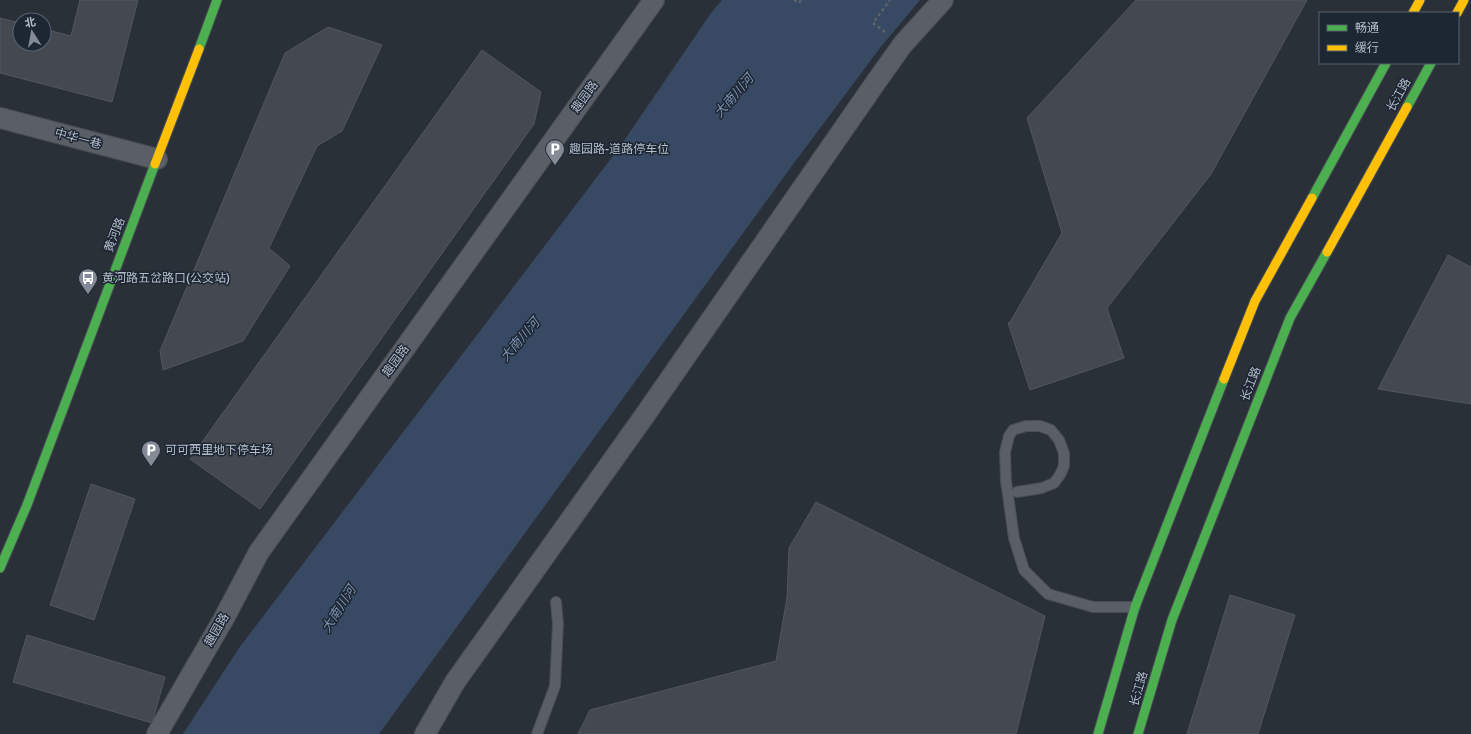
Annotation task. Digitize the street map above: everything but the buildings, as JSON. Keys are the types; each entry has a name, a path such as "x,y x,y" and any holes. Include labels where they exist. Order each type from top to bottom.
{"main road":[{"name":"黄河路","path":"0,568 27,505 217,0"},
{"path":"1414,12 1420,0"},
{"path":"1458,12 1464,0"},
{"path":"1098,734 1135,607 1255,302 1385,64"},
{"name":"长江路","path":"1138,734 1172,620 1290,318 1430,64"}],"street":[{"name":"趣园路","path":"157,734 223,620 259,552 654,0"},
{"path":"425,734 455,682 646,415 876,82 903,44 943,0"},
{"name":"中华一巷","path":"0,118 157,159"}],"lane":[{"path":"1017,492 1042,488 1054,483 1060,475 1064,466 1064,453 1059,440 1050,430 1040,426 1026,426 1013,430 1009,436 1005,452 1006,481 1014,538 1024,570 1048,594 1093,608 1135,607"},
{"path":"537,734 555,686 558,624 556,602"}],"path":[{"path":"794,0 799,3 801,0"},
{"path":"888,34 873,23 890,0"}],"water":[{"name":"大南川河","path":"722,0 920,0 880,48 794,163 379,734 183,734 239,648 619,148 711,13"}],"traffic: fast":[{"path":"199,49 217,0"},
{"path":"1312,198 1385,64"},
{"path":"1407,107 1430,64"},
{"path":"0,568 27,505 155,164"},
{"path":"1138,734 1172,620 1290,318 1327,252"},
{"path":"1098,734 1135,607 1224,379"}],"traffic: slow":[{"path":"1414,12 1420,0"},
{"path":"1458,12 1464,0"},
{"path":"155,164 199,49"},
{"path":"1327,252 1407,107"},
{"path":"1224,379 1255,301 1312,198"}],"place":[{"name":"趣园路-道路停车位","path":"555,166"},
{"name":"黄河路五岔路口(公交站)","path":"88,295"},
{"name":"可可西里地下停车场","path":"151,467"}]}
